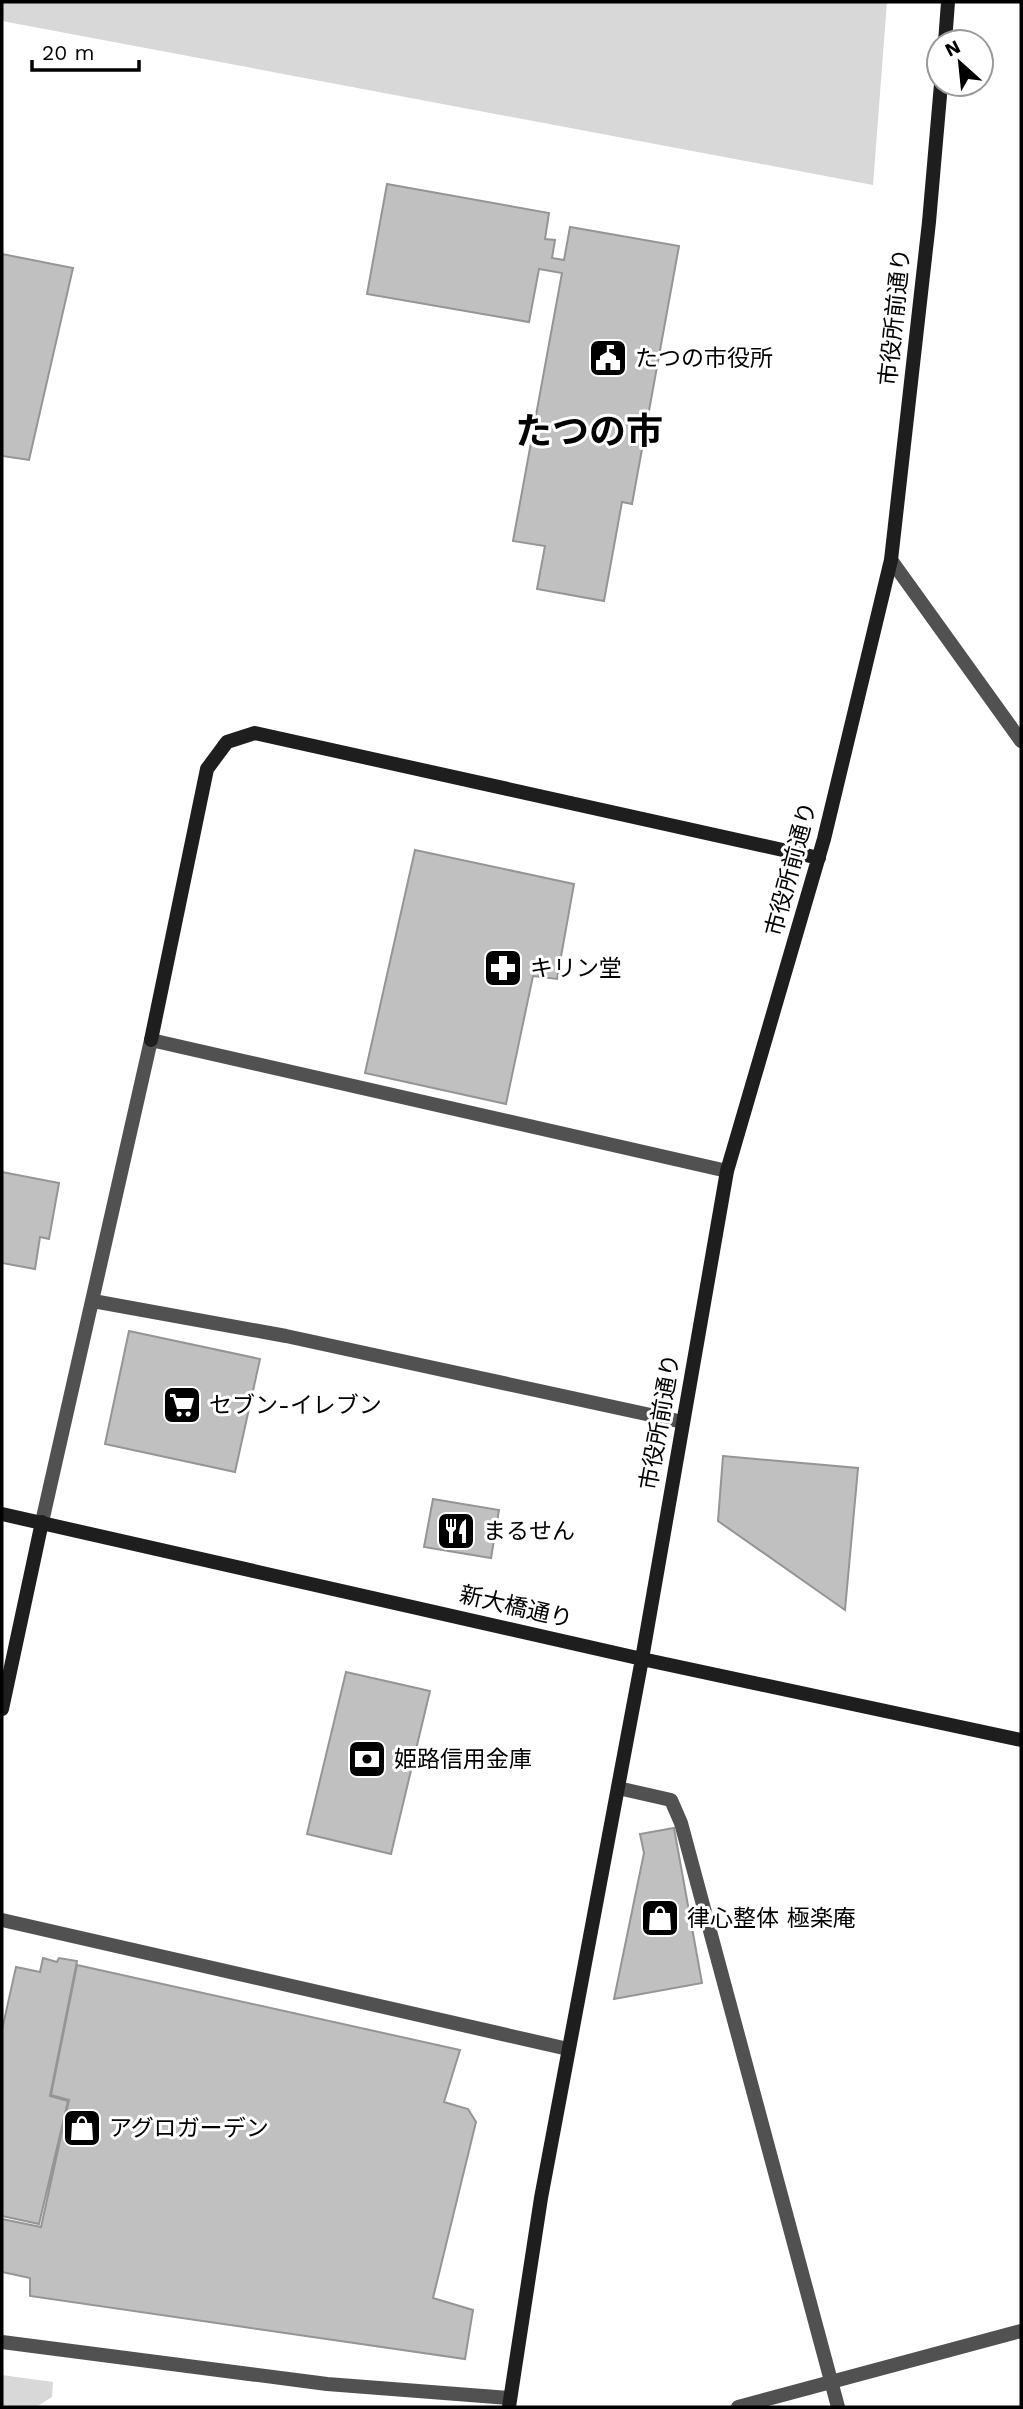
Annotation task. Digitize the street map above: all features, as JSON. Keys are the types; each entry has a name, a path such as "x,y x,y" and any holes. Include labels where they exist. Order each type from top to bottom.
{"street":[{"path":"946,28 948,2"},
{"name":"市役所前通り","path":"509,2403 541,2198 642,1659 727,1171 819,858 891,560 929,222 940,98"},
{"path":"891,560 1021,741"},
{"path":"2,1709 151,1040 207,769 227,742 255,733 819,858"},
{"path":"151,1040 727,1171"},
{"path":"93,1301 286,1336 684,1422"},
{"name":"新大橋通り","path":"2,1514 642,1659 1021,1740"},
{"path":"618,1788 671,1800 681,1823 838,2407"},
{"path":"2,1920 568,2049"},
{"path":"738,2407 1021,2331"},
{"path":"2,2342 327,2384 509,2403"}],"shaded area":[{"path":"2,2 887,2 873,185 2,21"},
{"path":"2,2375 53,2382 52,2397 36,2407 2,2407"}],"building":[{"path":"387,184 549,213 545,239 555,240 552,258 564,260 570,227 679,246 632,504 622,502 604,601 537,589 545,546 513,541 562,273 539,269 529,322 367,294"},
{"path":"2,254 73,268 29,460 2,456"},
{"path":"415,850 574,884 557,979 533,976 506,1104 365,1073"},
{"path":"2,1172 59,1183 49,1239 40,1237 35,1269 2,1263"},
{"path":"129,1331 260,1359 235,1472 105,1444"},
{"path":"723,1456 858,1468 845,1610 718,1521"},
{"path":"433,1499 499,1510 491,1558 424,1547"},
{"path":"346,1672 430,1691 391,1854 307,1834"},
{"name":"律心整体 極楽庵","path":"674,1828 702,1983 614,1999 644,1853 640,1834"},
{"path":"43,1958 57,1962 59,1958 77,1961 50,2096 68,2101 39,2224 2,2216 2,2030 16,1967 40,1972"},
{"path":"77,1965 460,2050 444,2102 468,2109 476,2122 433,2298 473,2310 465,2359 30,2296 30,2278 2,2272 2,2219 41,2227 69,2100 51,2095"}],"place":[{"name":"たつの市役所","path":"608,358"},
{"name":"キリン堂","path":"503,968"},
{"name":"セブン-イレブン","path":"182,1405"},
{"name":"まるせん","path":"456,1531"},
{"name":"姫路信用金庫","path":"367,1759"},
{"name":"律心整体 極楽庵","path":"660,1918"},
{"name":"アグロガーデン","path":"82,2128"}],"district":[{"name":"たつの市","path":"589,431"}]}
